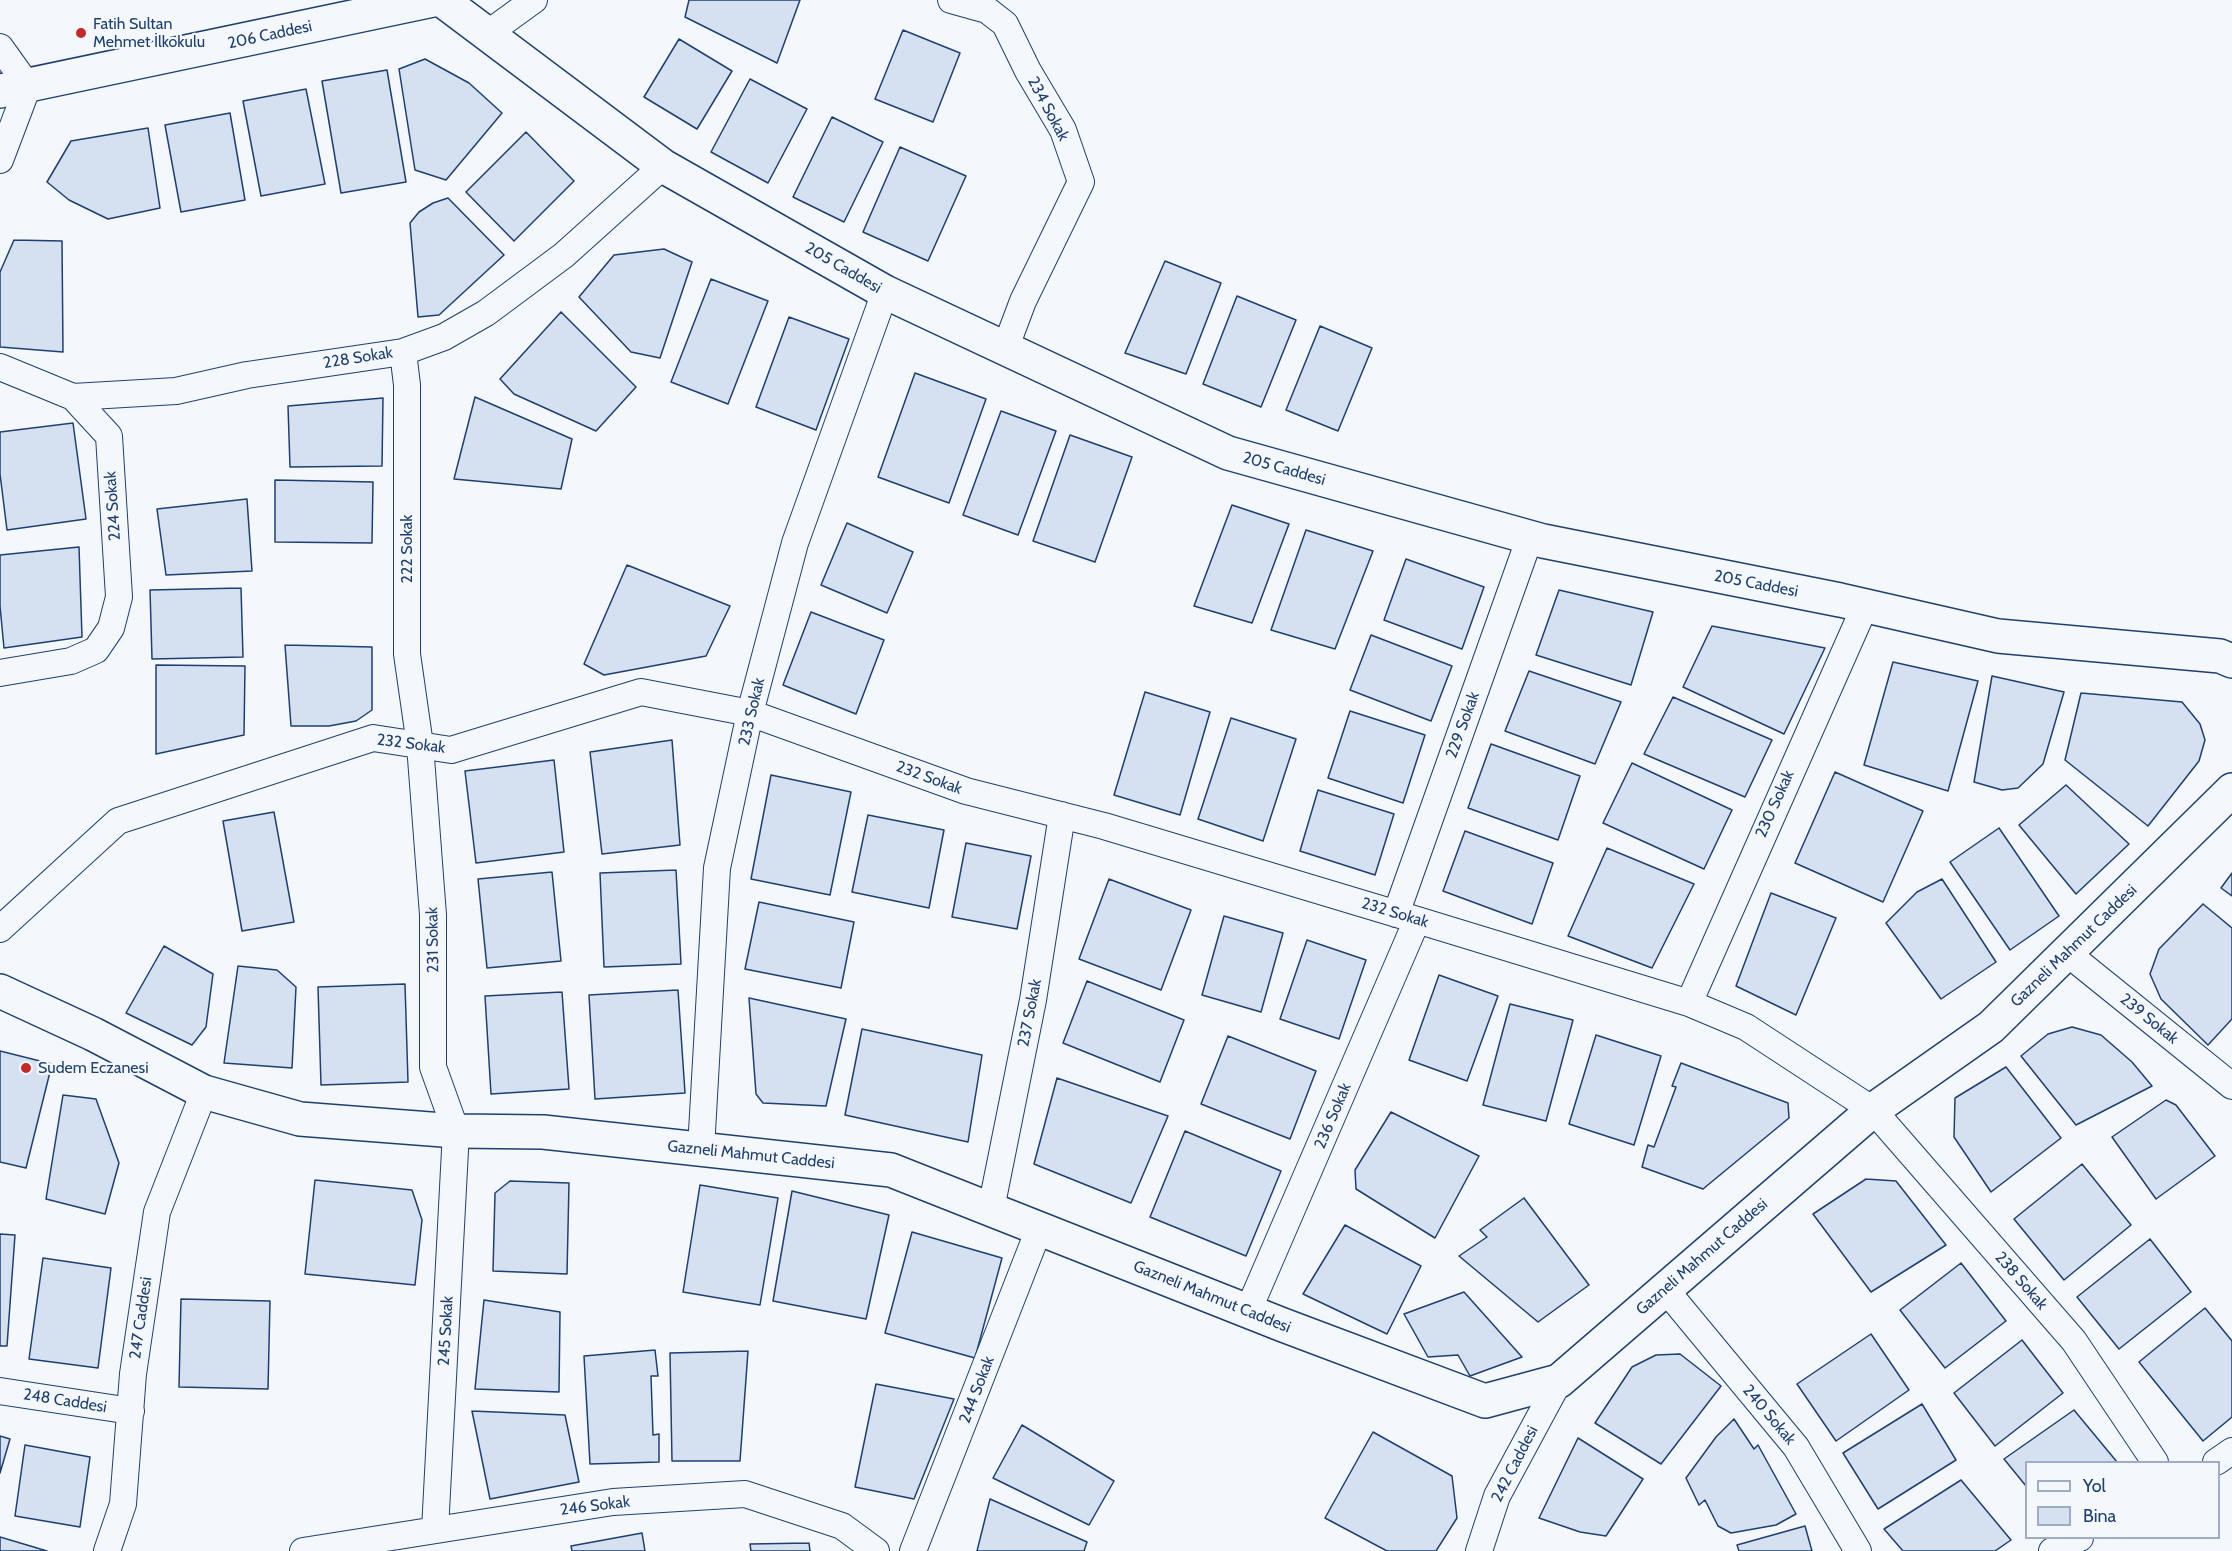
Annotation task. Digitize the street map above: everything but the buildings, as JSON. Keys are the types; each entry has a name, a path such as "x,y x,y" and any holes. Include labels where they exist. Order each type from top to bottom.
{"street":[{"name":"206 Caddesi","path":"14,88 433,0"},
{"name":"205 Caddesi","path":"442,0 663,166 885,292 1228,453 1530,537 1865,606 1998,636 2220,656 2232,661"},
{"path":"487,33 534,0"},
{"name":"234 Sokak","path":"951,0 987,10 1005,24 1028,72 1063,130 1081,182 1023,301 1005,349"},
{"path":"0,47 14,88 0,160"},
{"name":"228 Sokak","path":"0,368 74,397 176,391 247,375 403,352 444,337 486,313 564,255 663,166"},
{"name":"233 Sokak","path":"701,1149 717,868 750,713 795,543 885,292"},
{"name":"222 Sokak","path":"403,352 407,385 407,654 420,745"},
{"name":"224 Sokak","path":"0,673 71,661 96,650 111,628 119,597 109,436 74,397"},
{"name":"229 Sokak","path":"1407,917 1530,537"},
{"name":"230 Sokak","path":"1689,1003 1865,606"},
{"name":"232 Sokak","path":"0,929 118,821 373,738 451,750 641,692 750,713 966,791 1062,815 1689,1003 1746,1027 1873,1110"},
{"name":"231 Sokak","path":"420,745 433,915 433,1067 456,1131"},
{"name":"Gazneli Mahmut Caddesi","path":"0,991 93,1034 204,1092 300,1119 456,1131 543,1132 891,1170 1248,1311 1485,1401 1559,1381 1873,1110 1991,1027 2232,790"},
{"name":"237 Sokak","path":"991,1209 1033,1000 1062,815"},
{"name":"236 Sokak","path":"1248,1311 1407,917"},
{"name":"239 Sokak","path":"2067,952 2232,1086"},
{"name":"247 Caddesi","path":"107,1551 123,1504 131,1411 157,1212 204,1092"},
{"name":"238 Sokak","path":"1873,1110 2074,1341 2154,1461"},
{"name":"245 Sokak","path":"435,1530 456,1131"},
{"name":"244 Sokak","path":"913,1551 1039,1228"},
{"name":"240 Sokak","path":"1665,1289 1796,1447 1858,1551"},
{"name":"242 Caddesi","path":"1479,1551 1497,1496 1559,1381"},
{"name":"248 Caddesi","path":"0,1392 131,1411"},
{"path":"2218,1461 2232,1452"},
{"name":"246 Sokak","path":"303,1551 613,1502 745,1494 842,1527 876,1551"},
{"path":"2052,1551 2078,1539"}],"place":[{"name":"Fatih Sultan Mehmet İlkokulu","path":"81,33"},
{"name":"Sudem Eczanesi","path":"26,1068"}]}
